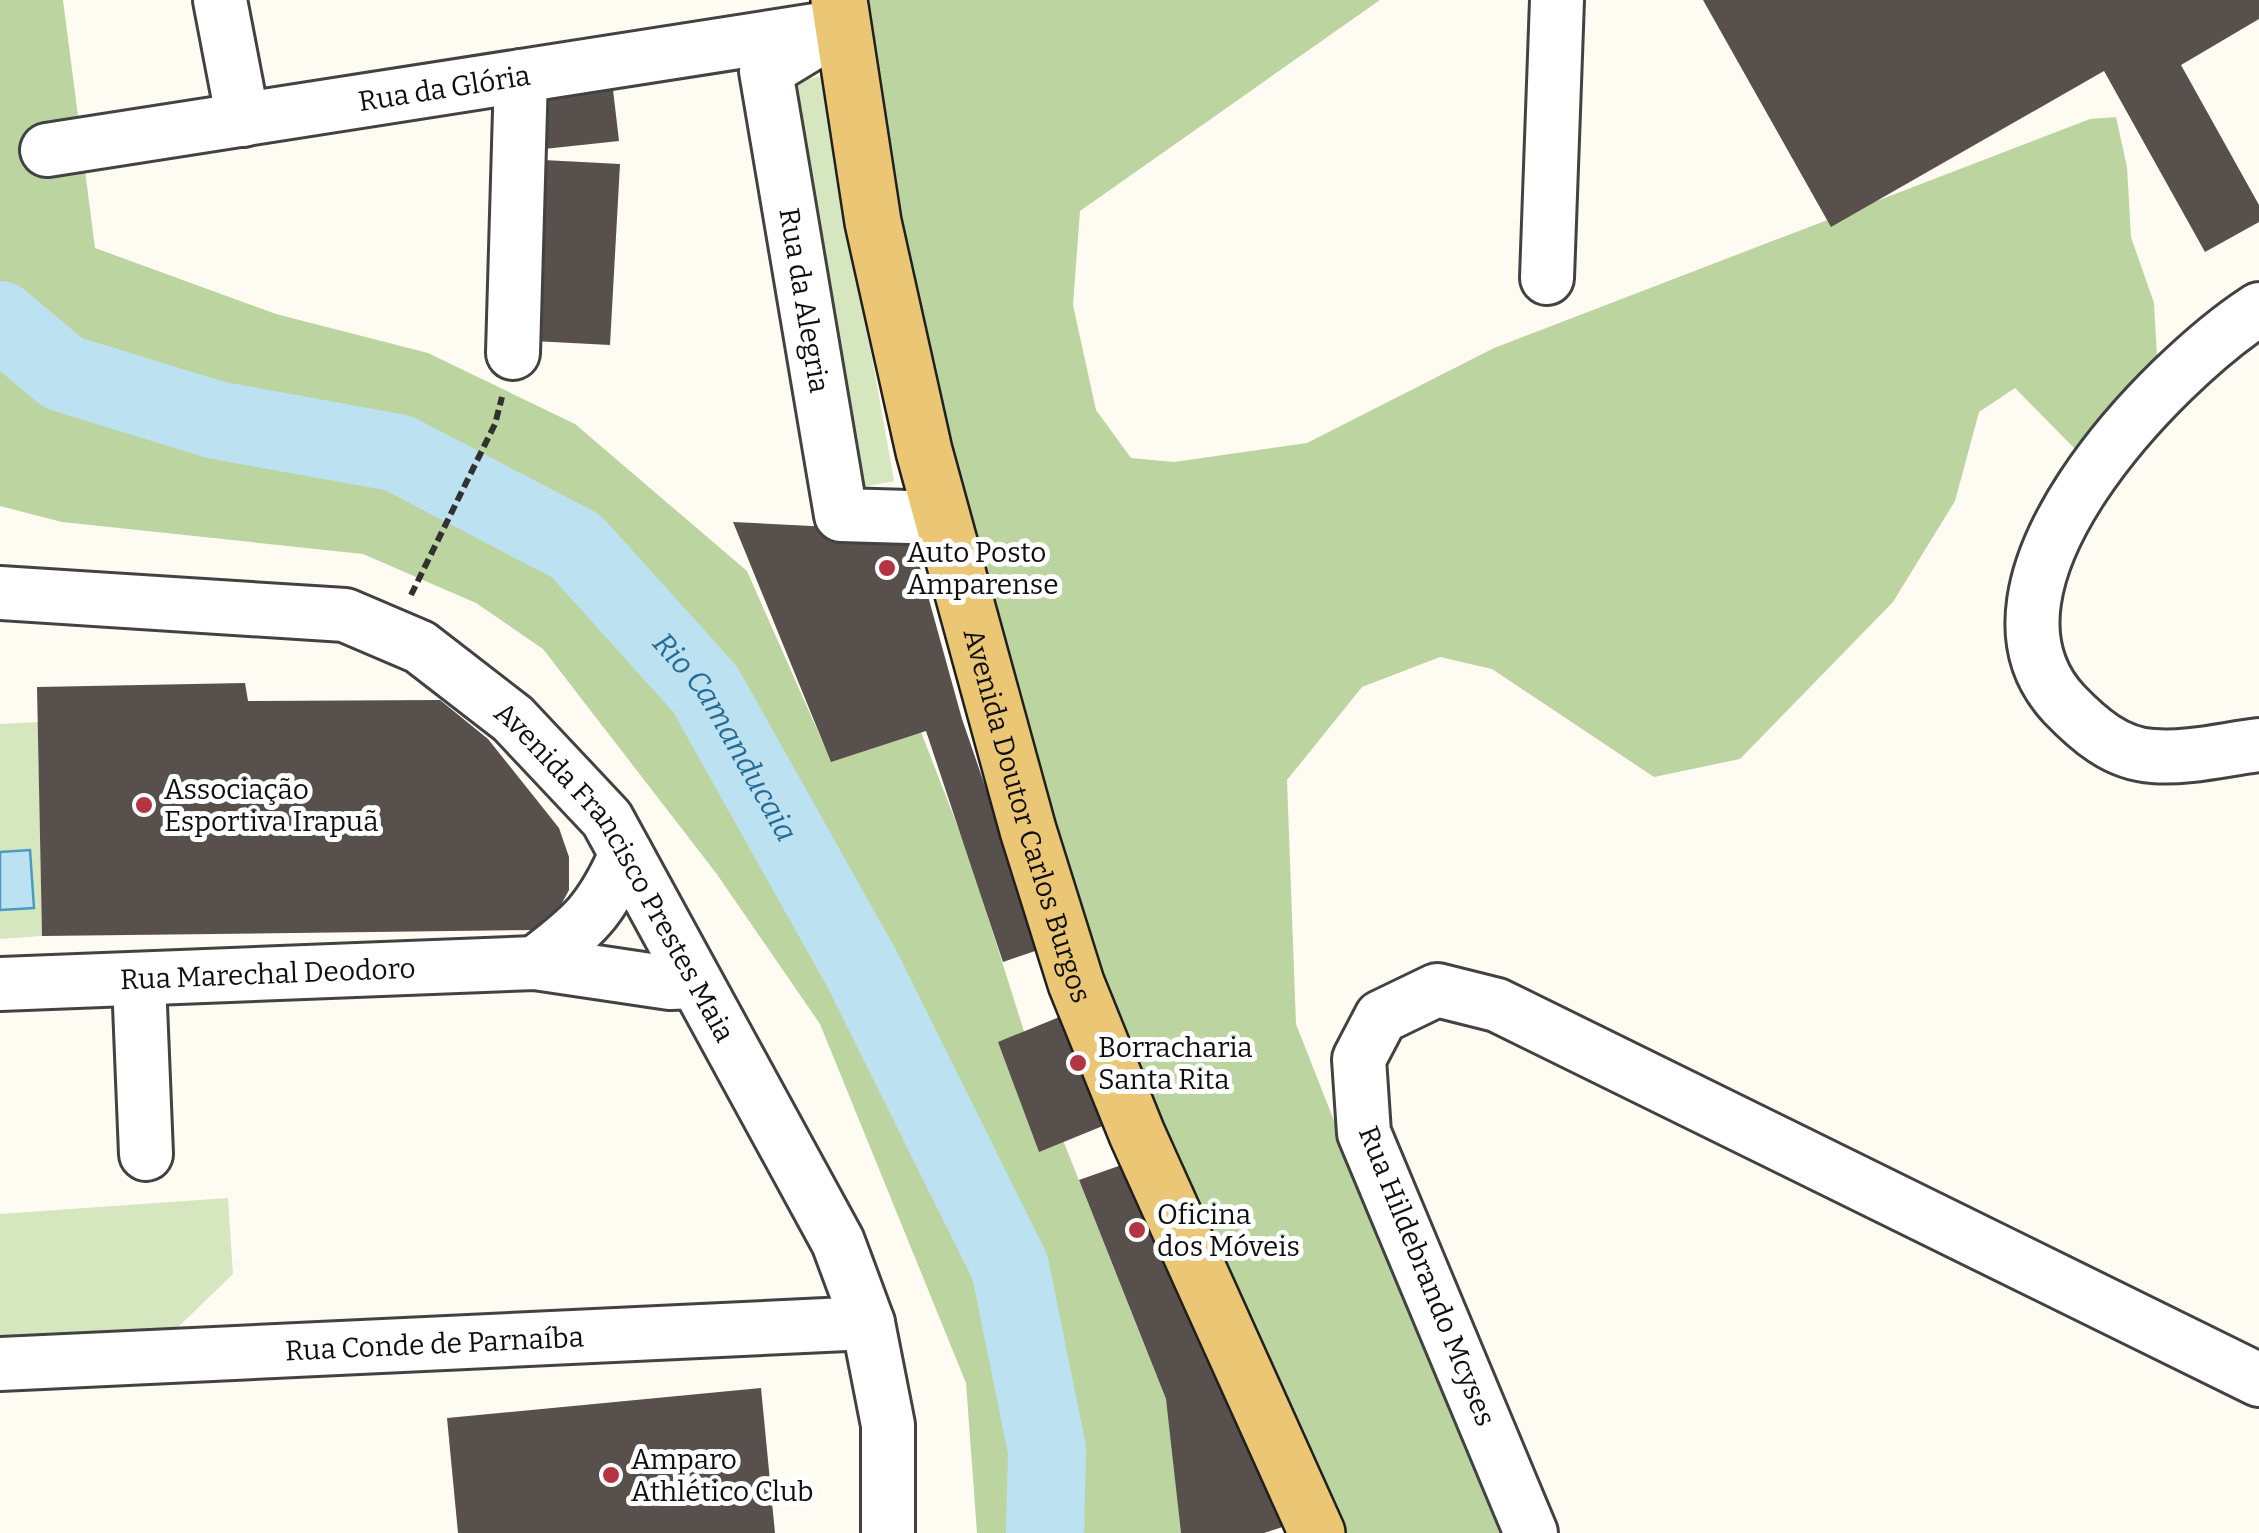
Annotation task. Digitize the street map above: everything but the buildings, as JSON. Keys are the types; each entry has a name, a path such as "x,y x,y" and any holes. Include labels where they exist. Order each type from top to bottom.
{"main road":[{"name":"Avenida Doutor Carlos Burgos","path":"840,13 873,222 943,518 1028,830 1076,983 1137,1134 1317,1533"}],"street":[{"path":"220,0 242,120"},
{"path":"1547,278 1557,0"},
{"name":"Rua da Glória","path":"46,150 521,76 840,13"},
{"name":"Rua da Alegria","path":"840,13 766,71 841,515 943,518"},
{"path":"513,352 521,76"},
{"path":"2259,309 2220,334 2165,388 2088,480 2054,530 2035,590 2032,639 2054,693 2080,721 2120,750 2155,757 2259,745"},
{"name":"Avenida Francisco Prestes Maia","path":"0,593 345,615 420,647 513,719 607,819 838,1242 868,1323 888,1425 888,1533"},
{"path":"535,964 587,924 609,892 626,854"},
{"name":"Rua Marechal Deodoro","path":"0,984 139,982 535,964 670,983 696,982"},
{"path":"139,982 146,1154"},
{"name":"Rua Hildebrando Mcyses","path":"1531,1533 1364,1134 1358,1060 1381,1017 1437,990 1497,1005 2259,1380"},
{"name":"Rua Conde de Parnaíba","path":"0,1364 868,1323"}],"path":[{"path":"402,612 495,424"}],"green space":[{"path":"0,0 63,0 95,248 276,314 428,353 575,424 747,571 831,761 921,732 966,848 1041,1085 1168,1404 1181,1533 977,1533 966,1383 820,1024 716,873 543,649 476,603 363,554 62,522 0,506"},
{"path":"857,0 1380,0 1080,211 1073,305 1096,410 1131,458 1174,462 1307,443 1494,348 2090,119 2116,117 2127,167 2131,237 2154,303 2158,373 2074,468 2075,449 2015,388 1979,412 1955,501 1893,602 1740,759 1654,777 1492,669 1440,657 1362,687 1287,780 1296,1024 1408,1309 1463,1402 1507,1533 1330,1533 1158,1118 1076,900 964,554"},
{"path":"822,76 894,481 859,488 788,83"},
{"path":"38,722 42,936 0,939 0,724"},
{"path":"228,1198 233,1274 175,1330 0,1339 0,1214"}],"water":[{"path":"30,850 34,908 0,910 0,852"}],"waterway":[{"name":"Rio Camanducaia","path":"0,320 63,373 216,420 398,453 576,546 705,689 862,969 1010,1267 1047,1450 1045,1533"}],"place":[{"name":"Auto Posto Amparense","path":"887,568"},
{"name":"Associação Esportiva Irapuã","path":"144,805"},
{"name":"Borracharia Santa Rita","path":"1078,1063"},
{"name":"Oficina dos Móveis","path":"1137,1230"},
{"name":"Amparo Athlético Club","path":"611,1475"}]}
